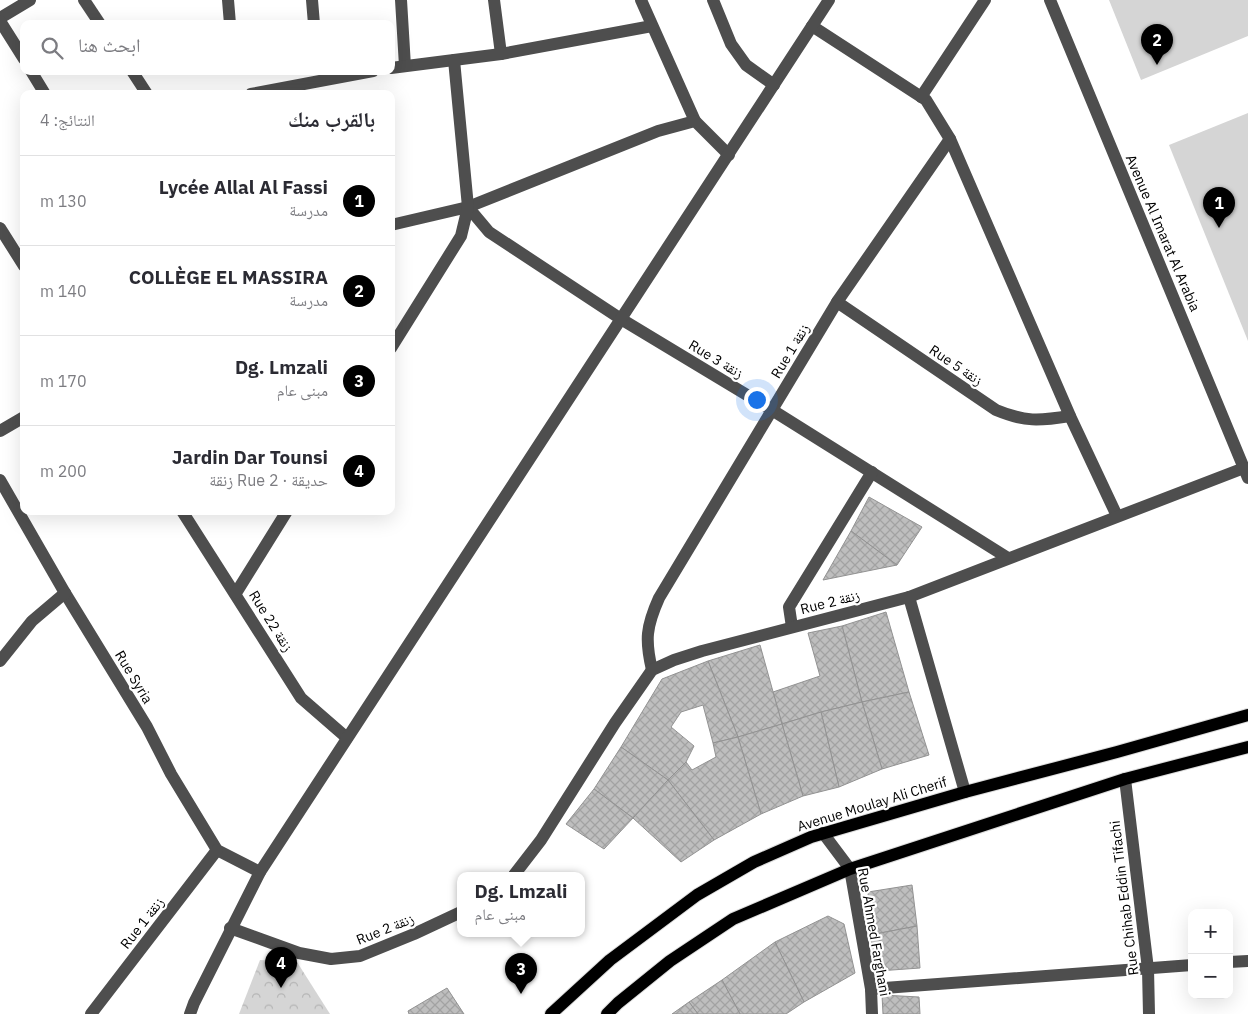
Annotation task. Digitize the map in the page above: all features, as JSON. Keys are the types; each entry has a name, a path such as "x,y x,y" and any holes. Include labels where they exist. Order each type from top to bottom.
{"main road":[{"name":"Avenue Moulay Ali Cherif","path":"550,1014 610,960 697,895 754,862 811,837 965,792 1248,715"},
{"path":"607,1014 670,961 733,919 850,869 1125,779 1248,747"}],"street":[{"path":"20,52 0,19 30,0"},
{"path":"84,0 97,20"},
{"path":"228,0 230,20"},
{"path":"312,0 314,20"},
{"path":"401,0 405,66"},
{"path":"494,0 501,54"},
{"path":"641,0 695,121 729,155"},
{"path":"714,0 732,44 746,65 774,85"},
{"path":"190,1014 230,928 260,872 829,0"},
{"path":"921,97 985,0"},
{"name":"Avenue Al Imarat Al Arabia","path":"1050,0 1246,473"},
{"path":"395,67 501,54 652,26"},
{"path":"812,26 926,100 950,139 1070,416 1117,516"},
{"path":"396,330 461,236 468,207 454,60"},
{"path":"34,75 44,90"},
{"path":"135,75 144,90"},
{"path":"265,90 316,76"},
{"path":"395,224 468,207 658,131 695,121"},
{"name":"Rue 1 زنقة","path":"652,670 647,638 650,618 659,598 837,302 950,139"},
{"name":"Rue 3 زنقة","path":"468,207 489,232 621,319 772,410 1008,558"},
{"path":"0,228 20,260"},
{"name":"Rue 5 زنقة","path":"837,302 996,410 1015,418 1027,420 1047,420 1070,416"},
{"path":"0,431 20,419"},
{"path":"792,627 789,607 872,472"},
{"name":"Rue 2 زنقة","path":"652,670 674,660 909,597 1117,516 1246,473"},
{"name":"Rue Syria","path":"0,480 20,515"},
{"name":"Rue Syria","path":"20,515 65,593 147,727 171,774 217,850"},
{"name":"Rue 22 زنقة","path":"185,515 302,698 347,738"},
{"path":"236,593 285,515"},
{"path":"0,661 32,621 65,593"},
{"path":"909,597 965,792"},
{"path":"516,872 541,840 615,723 652,670"},
{"name":"Rue Chihab Eddin Tifachi","path":"1125,779 1148,969 1149,1014"},
{"name":"Rue Ahmed Farghani","path":"824,833 850,869 871,989 872,1014"},
{"path":"217,850 260,872"},
{"name":"Rue 1 زنقة","path":"91,1014 217,850"},
{"name":"Rue 2 زنقة","path":"230,928 299,952 331,959 360,956 457,914"},
{"path":"1233,962 1248,961"},
{"path":"871,989 1188,965"}],"green space":[{"path":"1109,0 1248,0 1248,36 1141,80"},
{"path":"1248,113 1248,341 1169,145"},
{"path":"260,960 297,962 330,1014 239,1014"}],"building":[{"path":"869,497 922,527 897,565 851,531"},
{"path":"851,531 897,565 823,580"},
{"path":"886,612 909,692 862,702 842,626"},
{"path":"842,626 862,702 782,724 773,692 820,676 808,633"},
{"path":"760,645 782,724 738,737 708,661"},
{"path":"708,661 738,737 713,743 703,705 681,712 671,727 694,746 686,762 668,780 621,747 662,679"},
{"path":"909,692 929,755 882,769 862,702"},
{"path":"862,702 882,769 839,787 821,712"},
{"path":"821,712 839,787 803,796 782,724"},
{"path":"782,724 803,796 761,814 738,737"},
{"path":"738,737 761,814 714,840 668,780 686,762 692,770 716,757 713,743"},
{"path":"621,747 668,780 633,818 594,789"},
{"path":"668,780 714,840 681,862 633,818"},
{"path":"594,789 633,818 604,849 566,824"},
{"path":"912,885 917,926 870,935 868,892"},
{"path":"828,916 844,924 855,973 804,1002 775,942"},
{"path":"917,926 920,968 878,971 870,935"},
{"path":"775,942 804,1002 786,1014 740,1014 722,980"},
{"path":"722,980 740,1014 698,1014 689,1002"},
{"path":"447,988 464,1014 409,1014 408,1011"},
{"path":"882,995 919,997 920,1014 883,1014"},
{"path":"689,1002 698,1014 672,1014"}],"place":[{"name":"COLLÈGE EL MASSIRA","path":"1157,65"},
{"name":"Lycée Allal Al Fassi","path":"1219,228"},
{"name":"Jardin Dar Tounsi","path":"281,988"},
{"name":"Dg. Lmzali","path":"521,994"}]}
